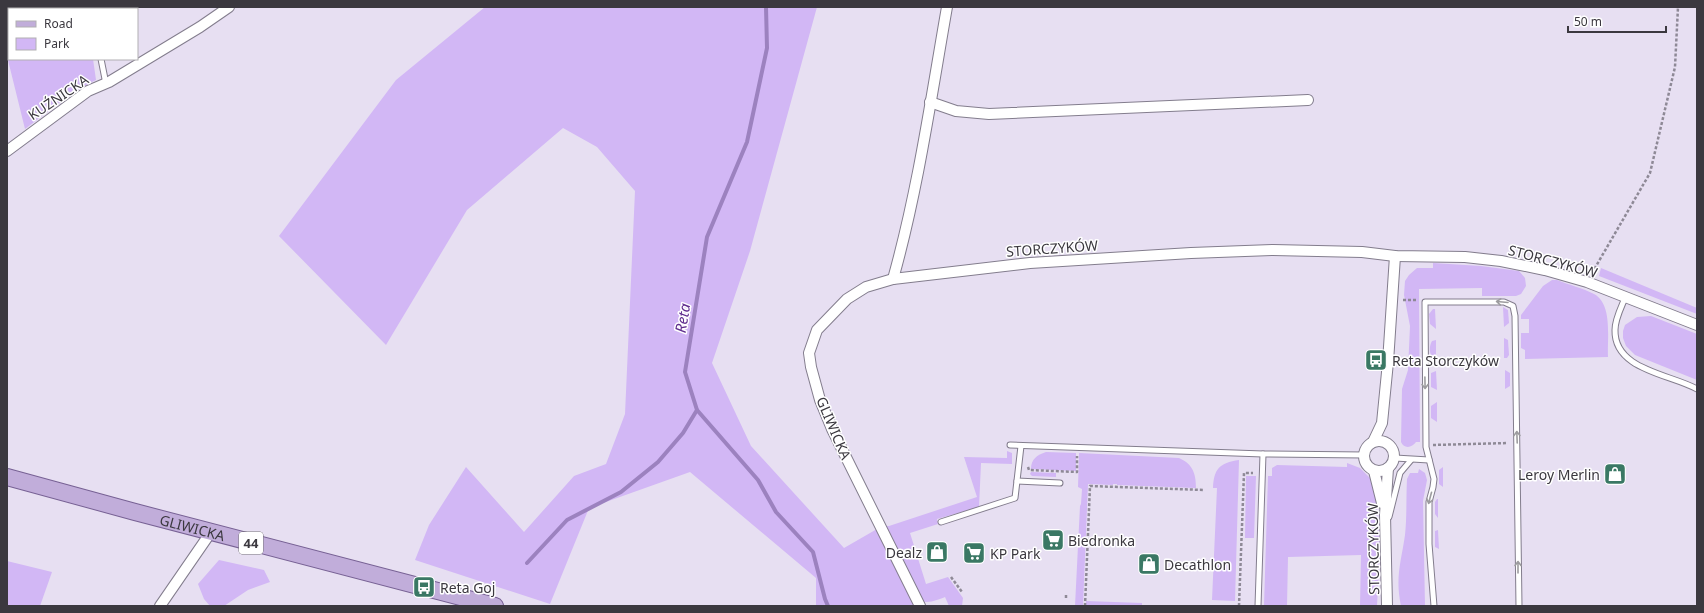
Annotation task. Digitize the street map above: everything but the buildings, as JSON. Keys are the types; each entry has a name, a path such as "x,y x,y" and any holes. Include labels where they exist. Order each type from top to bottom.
{"main road":[{"name":"GLIWICKA","path":"7,477 495,606"}],"street":[{"name":"KUŹNICKA","path":"7,150 88,91 106,84 200,27 229,7"},
{"path":"892,279 901,250 947,7"},
{"path":"930,102 956,111 989,114 1308,100"},
{"name":"STORCZYKÓW","path":"892,279 1030,263 1191,253 1273,250 1362,252 1395,256 1464,257 1501,261 1545,270 1587,282 1697,326"},
{"path":"1373,442 1382,423 1388,362 1395,256"},
{"name":"GLIWICKA","path":"892,279 866,287 847,299 816,330 809,353 811,367 820,400 832,429 920,606"},
{"path":"1382,423 1386,433 1387,443"},
{"path":"1380,441 1387,443 1392,448 1394,458 1393,463 1388,468 1380,472 1374,471 1366,465 1364,455 1367,446 1373,442 1380,441"},
{"name":"STORCZYKÓW","path":"1387,606 1385,515 1388,468"},
{"path":"1374,471 1385,515"},
{"path":"160,606 211,532"}],"lane":[{"path":"101,60 106,84"},
{"path":"1625,298 1615,329 1616,344 1622,353 1645,369 1697,389"},
{"path":"1434,606 1429,502 1434,479 1429,460 1426,437 1425,302 1504,302 1513,306 1515,316 1519,606"},
{"path":"1010,445 1263,454 1364,455"},
{"path":"940,522 1015,498 1021,446"},
{"path":"1258,606 1263,454"},
{"path":"1394,458 1429,460"},
{"path":"1386,528 1400,473 1411,460"},
{"path":"1017,481 1060,483"}],"path":[{"path":"1587,282 1650,173 1675,67 1678,7"},
{"path":"1403,300 1422,300 1425,302"},
{"path":"1433,444 1511,443"},
{"path":"1038,446 1036,453 1029,458 1029,470 1077,472 1077,463"},
{"path":"1239,606 1244,473 1253,473"},
{"path":"1085,606 1090,486 1204,490"},
{"path":"951,577 962,592"},
{"path":"1066,593 1066,598"}],"green space":[{"path":"7,7 86,7 8,8 8,60 93,60 96,80 68,96 25,129 7,56"},
{"path":"485,7 817,7 750,251 712,363 751,446 844,548 877,529 917,606 816,606 816,578 690,472 589,508 550,604 415,560 429,525 466,467 524,532 574,476 606,464 625,414 635,191 597,147 563,128 467,210 386,345 279,236 396,80"},
{"path":"1433,263 1481,266 1519,271 1525,278 1526,286 1521,294 1516,296 1482,296 1482,288 1419,289 1420,442 1416,442 1412,446 1406,447 1401,442 1402,389 1408,370 1410,326 1404,295 1405,281 1417,268 1433,268"},
{"path":"1601,268 1697,308 1697,314 1599,276"},
{"path":"1552,280 1557,280 1585,290 1594,294 1600,299 1607,314 1608,357 1525,359 1525,350 1521,348 1521,333 1529,333 1529,319 1521,319 1521,315 1543,286"},
{"path":"1503,307 1508,310 1509,323 1504,327"},
{"path":"1433,309 1435,309 1436,329 1430,324 1429,314"},
{"path":"1651,316 1697,334 1697,380 1635,355 1626,346 1623,338 1625,325 1637,317"},
{"path":"1504,338 1508,340 1509,355 1507,358 1504,358"},
{"path":"1436,340 1436,359 1433,358 1431,354 1430,345 1432,341"},
{"path":"1505,370 1510,373 1510,386 1505,389"},
{"path":"1436,371 1437,390 1431,387 1431,373"},
{"path":"1437,402 1437,422 1431,418 1431,406"},
{"path":"1007,451 1012,453 1012,464 981,463 979,507 937,519 938,524 910,533 926,584 948,577 963,598 962,606 949,606 945,597 931,602 922,601 883,526 889,526 977,497 964,457 1007,458"},
{"path":"1046,452 1076,453 1076,471 1031,469 1035,458"},
{"path":"1079,453 1179,458 1191,466 1195,478 1196,488 1088,484 1083,606 1075,606 1082,489 1078,487"},
{"path":"1239,460 1235,601 1212,600 1217,488 1213,488 1214,481 1216,472 1222,465"},
{"path":"1347,463 1360,468 1370,478 1376,500 1380,546 1377,606 1360,606 1361,555 1288,557 1287,606 1264,606 1268,476 1272,476 1272,468 1277,465 1347,467"},
{"path":"1443,467 1443,487 1439,484 1439,470"},
{"path":"1419,469 1425,473 1427,480 1423,501 1425,606 1401,606 1399,596 1399,570 1406,528 1407,479 1410,473 1418,473"},
{"path":"1031,472 1056,473 1056,477 1032,476 1030,474"},
{"path":"1246,476 1256,476 1254,538 1245,538"},
{"path":"1437,499 1438,518 1435,514 1435,502"},
{"path":"1438,530 1439,549 1435,547 1435,531"},
{"path":"219,560 264,570 270,582 248,590 224,606 210,606 204,599 198,584"},
{"path":"7,561 52,572 40,606 7,606"},
{"path":"1086,601 1142,603 1142,606 1086,606"}],"waterway":[{"name":"Reta","path":"527,563 567,520 621,492 658,462 683,433 697,410 685,372 707,237 747,142 767,48 766,7"},
{"path":"697,410 758,480 776,512 813,552 828,606"}],"place":[{"name":"Reta Storczyków","path":"1376,360"},
{"name":"Leroy Merlin","path":"1615,474"},
{"name":"Biedronka","path":"1053,540"},
{"name":"Dealz","path":"937,552"},
{"name":"KP Park","path":"974,553"},
{"name":"Decathlon","path":"1149,564"},
{"name":"Reta Goj","path":"424,587"}]}
